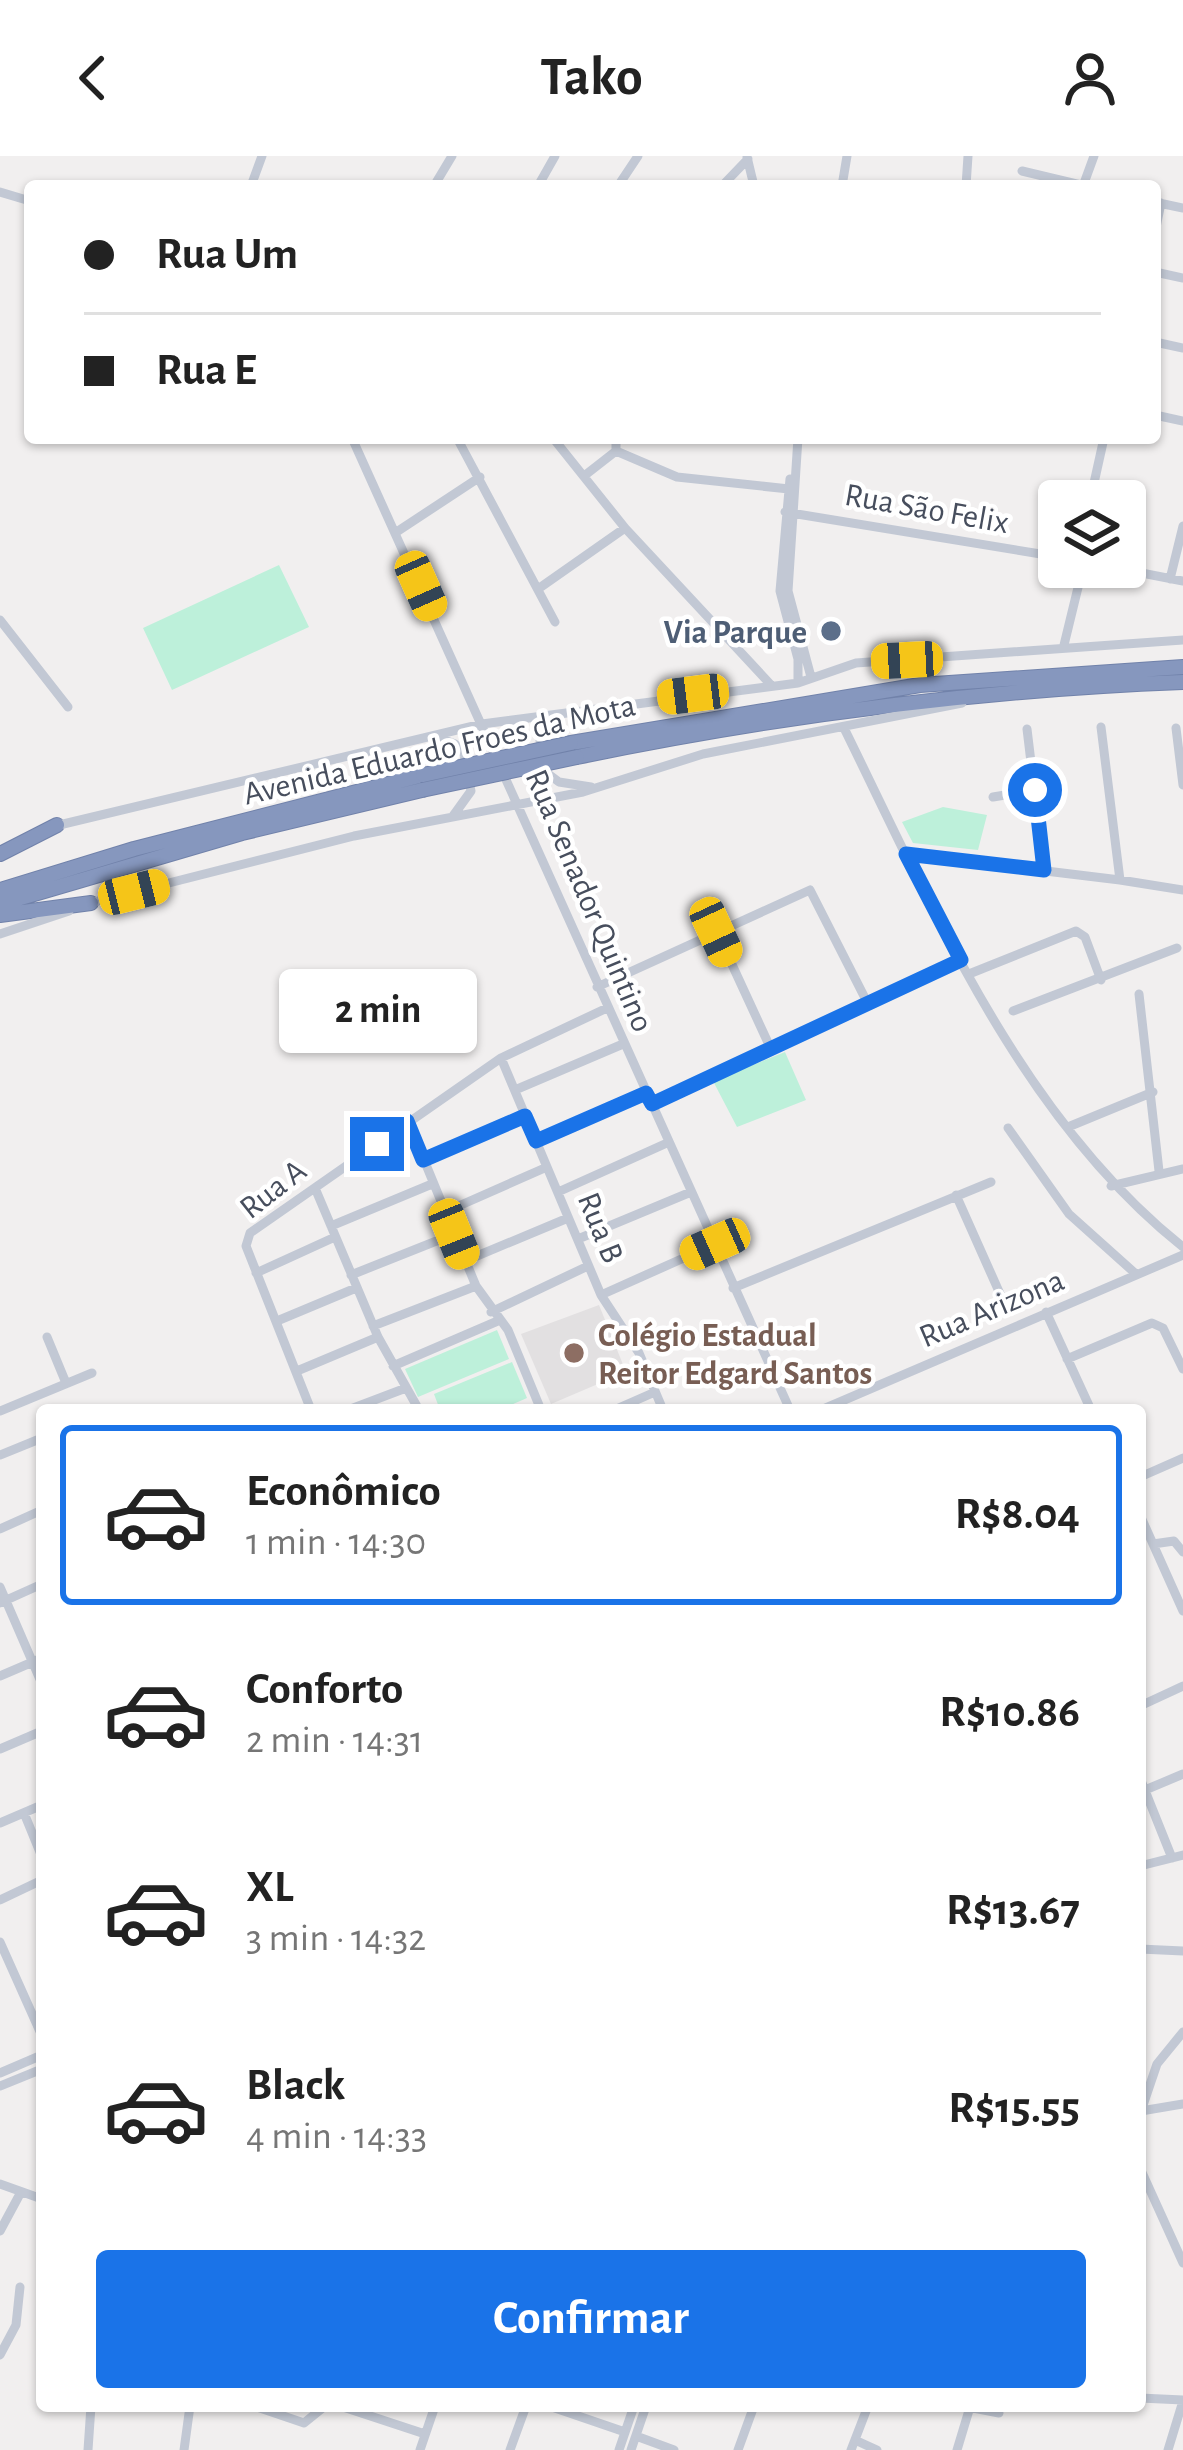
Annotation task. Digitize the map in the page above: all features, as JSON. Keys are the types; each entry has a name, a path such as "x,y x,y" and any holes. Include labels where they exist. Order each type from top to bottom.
{"highway":[{"name":"Avenida Eduardo Froes da Mota","path":"0,890 134,849 574,750 920,685 1183,667"},
{"name":"Avenida Eduardo Froes da Mota","path":"574,750 870,704 1035,688 1183,682"},
{"name":"Avenida Eduardo Froes da Mota","path":"0,904 422,783"},
{"path":"0,851 57,825"},
{"path":"0,915 91,903"}],"street":[{"path":"1022,171 1059,180"},
{"name":"Rua Senador Quintino","path":"355,444 787,1404"},
{"path":"461,444 555,622"},
{"path":"559,444 626,528 771,685"},
{"path":"616,444 616,451"},
{"path":"796,444 780,601 798,659 798,683"},
{"path":"1095,480 1103,444"},
{"path":"584,476 616,451"},
{"path":"616,451 677,477 791,489"},
{"path":"398,531 480,477"},
{"name":"Rua São Felix","path":"789,512 1038,554"},
{"path":"1170,579 1183,526"},
{"path":"538,589 626,528"},
{"path":"785,565 790,606 812,677"},
{"path":"1146,574 1183,581"},
{"path":"1064,645 1078,588"},
{"path":"0,620 68,706"},
{"path":"57,825 503,720 798,683 856,663 1183,640"},
{"path":"0,934 91,903 595,787 667,762 1035,688"},
{"path":"576,709 543,724 538,756 547,776 595,787"},
{"path":"467,727 476,710"},
{"path":"490,740 503,720"},
{"path":"1101,727 1120,880"},
{"path":"844,728 961,960 1068,1127 1111,1186 1183,1251"},
{"path":"1176,728 1183,785"},
{"path":"1027,729 1044,870"},
{"path":"429,736 455,744 464,754 471,791 453,816"},
{"path":"500,807 510,781"},
{"path":"993,796 1035,790"},
{"path":"906,854 1183,890"},
{"path":"597,987 800,893 816,893 866,1000"},
{"path":"969,974 1076,931 1085,937 1101,980"},
{"path":"716,932 770,1047"},
{"path":"1013,1011 1177,948"},
{"path":"536,1141 649,1099 961,960"},
{"path":"1139,994 1159,1171"},
{"name":"Rua A","path":"309,1404 246,1246 250,1233 501,1058 607,1008"},
{"path":"514,1090 623,1044"},
{"name":"Rua B","path":"501,1058 588,1267 639,1353 661,1404"},
{"path":"1068,1127 1153,1091"},
{"path":"423,1160 525,1116"},
{"path":"407,1121 464,1261 539,1404"},
{"path":"1008,1128 1069,1214 1136,1274"},
{"path":"558,1192 668,1142"},
{"path":"445,1212 547,1166"},
{"path":"1111,1186 1183,1168"},
{"path":"734,1288 992,1182"},
{"path":"256,1273 432,1184"},
{"path":"315,1188 375,1332 415,1404"},
{"path":"578,1239 691,1192"},
{"path":"956,1195 1005,1305"},
{"path":"464,1261 568,1218"},
{"path":"351,1275 454,1234"},
{"path":"601,1295 715,1244"},
{"name":"Rua Arizona","path":"834,1404 1183,1251"},
{"path":"393,1366 588,1267"},
{"path":"297,1371 476,1286"},
{"path":"277,1321 356,1288"},
{"path":"1046,1312 1088,1404"},
{"path":"1067,1359 1153,1323 1162,1328 1183,1369"},
{"path":"47,1337 66,1383"},
{"path":"0,1394 3,1410 92,1373"},
{"path":"364,1404 406,1388"},
{"path":"628,1404 656,1392"},
{"path":"0,1455 36,1440"},
{"path":"1146,1474 1183,1458"},
{"path":"0,1528 36,1513"},
{"path":"1146,1528 1183,1611"},
{"path":"1153,1544 1174,1541 1183,1552"},
{"path":"0,1587 3,1601 36,1658"},
{"path":"3,1601 36,1587"},
{"path":"0,1676 36,1660"},
{"path":"1146,1703 1183,1686"},
{"path":"0,1749 36,1734"},
{"path":"1146,1790 1183,1774"},
{"path":"1146,1792 1177,1857 1146,1865"},
{"path":"0,1823 36,1808"},
{"path":"24,1813 36,1842"},
{"path":"0,1900 36,1883"},
{"path":"0,1942 36,2023"},
{"path":"1146,1949 1183,1951"},
{"path":"1146,2096 1157,2064 1183,2032"},
{"path":"0,2073 36,2058"},
{"path":"0,2086 36,2071"},
{"path":"1146,2112 1183,2104"},
{"path":"1146,2181 1181,2256"},
{"path":"0,2184 36,2197"},
{"path":"0,2231 21,2192"},
{"path":"0,2356 16,2325 20,2287"},
{"path":"1146,2398 1183,2400 1168,2450"},
{"path":"88,2450 91,2412"},
{"path":"184,2450 189,2412"},
{"path":"272,2412 304,2423 318,2412"},
{"path":"358,2412 425,2434"},
{"path":"420,2450 433,2412"},
{"path":"510,2450 524,2412"},
{"path":"566,2412 674,2450"},
{"path":"631,2450 633,2412"},
{"path":"619,2450 643,2412"},
{"path":"738,2450 752,2412"},
{"path":"866,2412 853,2445 877,2450"},
{"path":"957,2450 966,2412"},
{"path":"994,2412 999,2413"}],"shaded area":[{"name":"Colégio Estadual Reitor Edgard Santos","path":"599,1305 626,1372 551,1404 521,1334"}],"green space":[{"path":"279,565 309,627 172,690 143,628"},
{"path":"943,807 987,815 978,850 913,843 902,822"},
{"path":"785,1052 806,1100 737,1127 713,1081"},
{"path":"497,1330 509,1359 418,1397 405,1369"},
{"path":"512,1362 527,1398 513,1404 438,1404 434,1394"}],"place":[{"name":"Via Parque","path":"831,631"},
{"name":"Colégio Estadual Reitor Edgard Santos","path":"574,1353"}],"route":[{"path":"377,1144 407,1121 423,1160 525,1116 536,1141 646,1093 652,1104 866,1000 961,960 906,854 1044,870 1035,790"}]}
